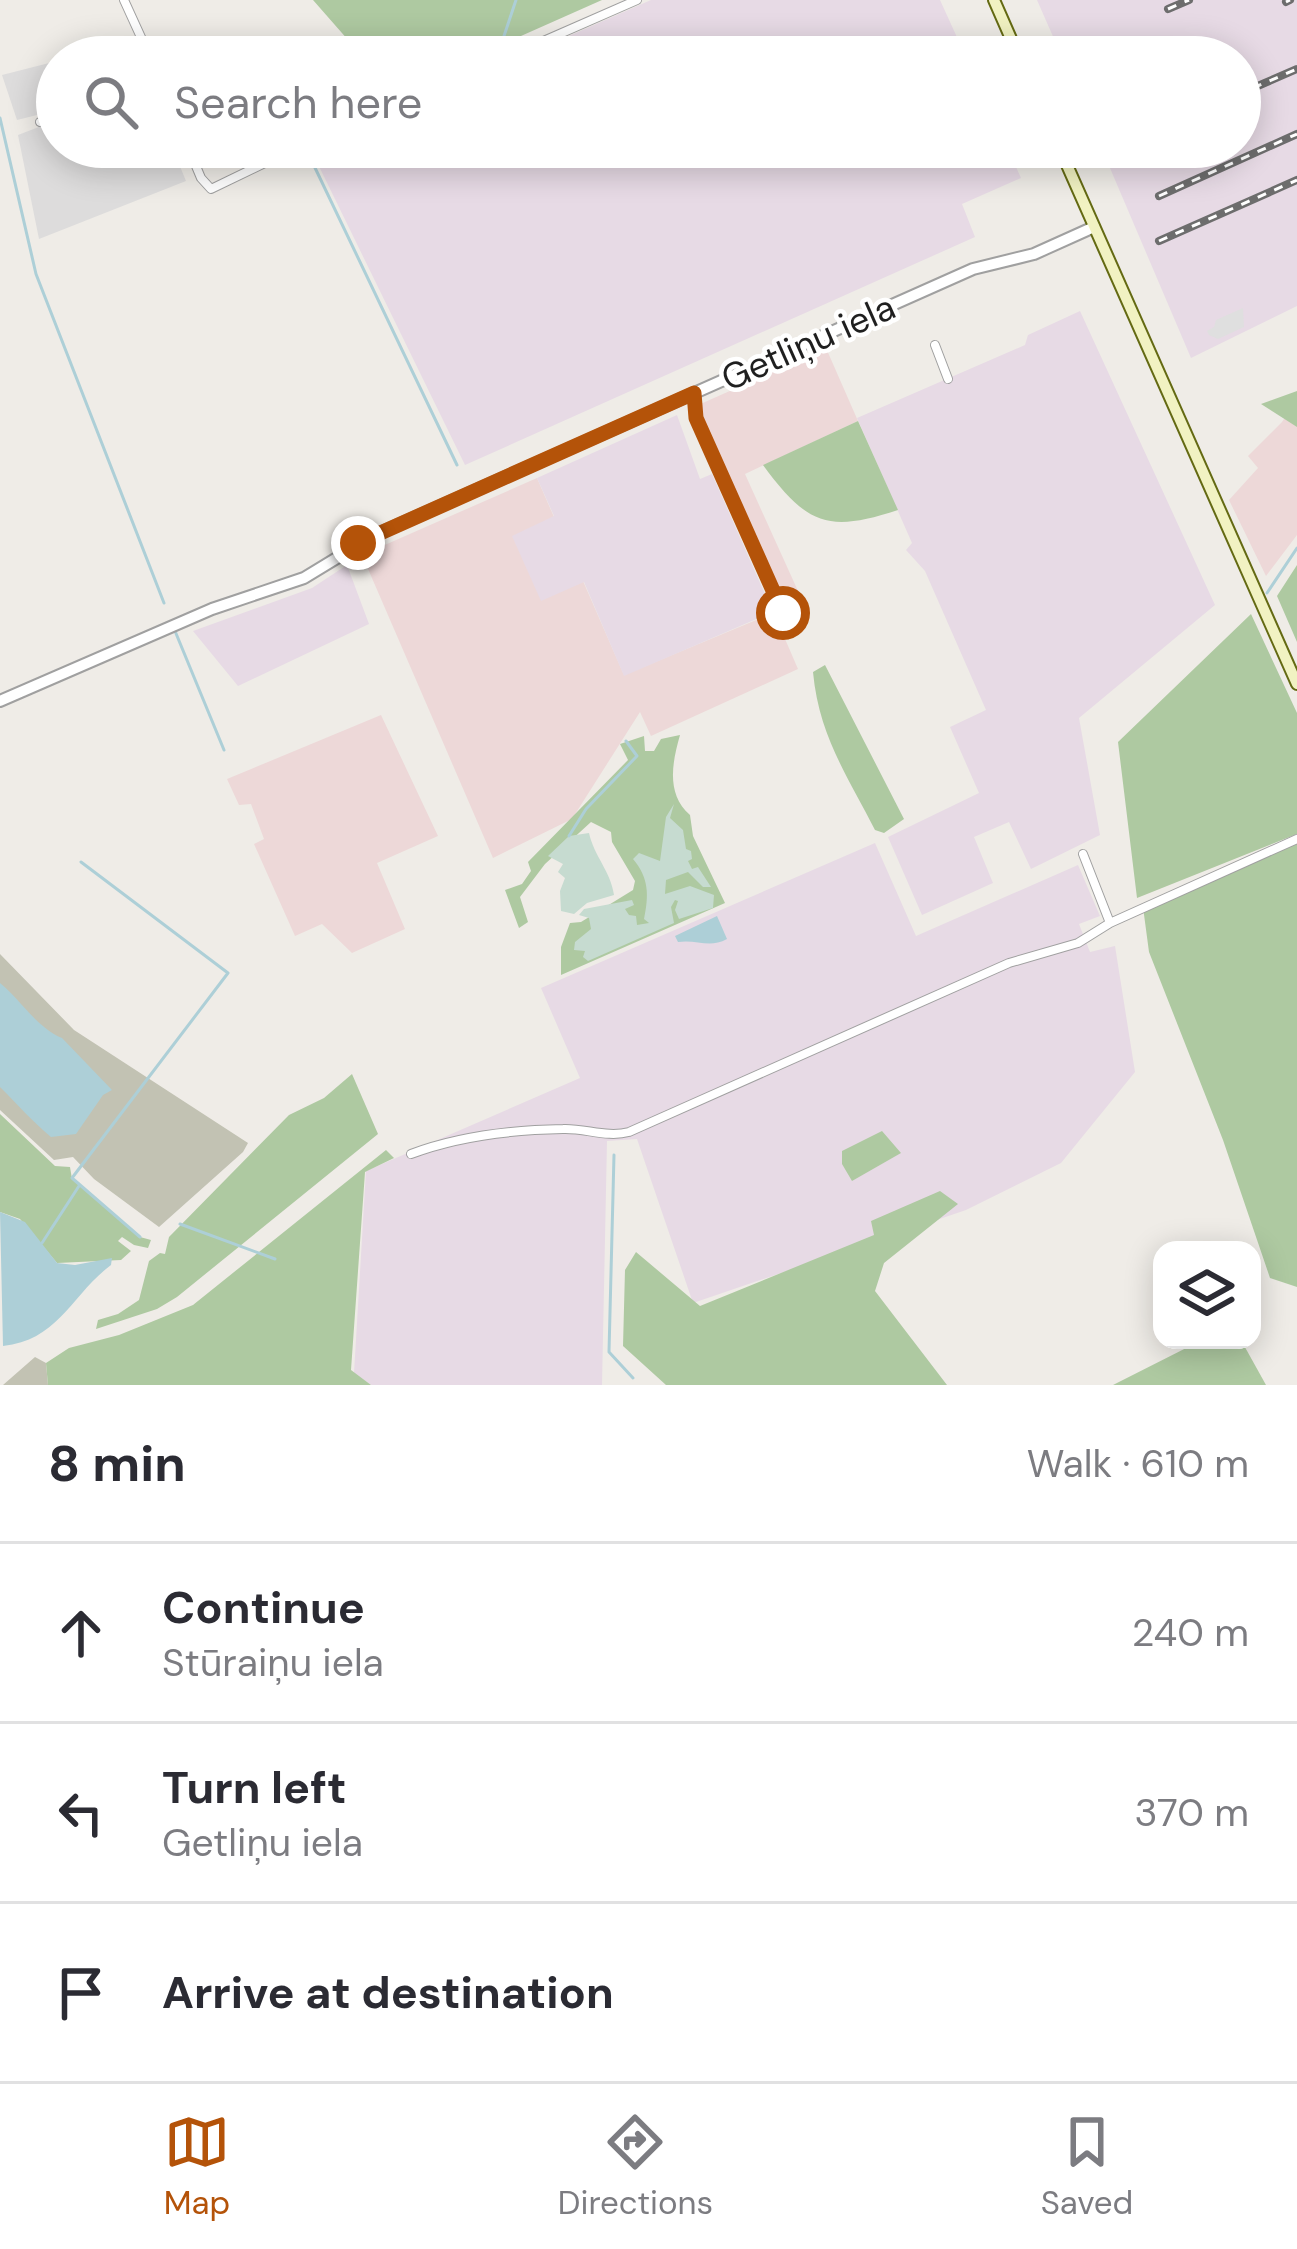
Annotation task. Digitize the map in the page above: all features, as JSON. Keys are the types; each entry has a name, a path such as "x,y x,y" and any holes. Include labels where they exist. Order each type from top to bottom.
{"main road":[{"path":"994,0 1010,36"},
{"path":"1068,168 1297,684"}],"street":[{"path":"124,0 140,36"},
{"path":"555,36 637,0"},
{"path":"197,168 211,189 254,168"},
{"name":"Getliņu iela","path":"0,701 212,609 304,578 373,536 973,269 1034,254 1094,227"},
{"path":"935,345 948,380"},
{"path":"694,393 696,418 783,613"},
{"path":"412,1154 453,1138 567,1128 617,1136 629,1132 1009,963 1078,943 1110,923 1297,839"},
{"path":"1083,854 1110,923"}],"shaded area":[{"path":"651,0 940,0 956,36 569,36"},
{"path":"1037,0 1297,0 1297,306 1191,358 1110,168 1261,168 1261,36 1053,36"},
{"path":"36,66 36,115 17,120 2,75"},
{"path":"36,128 36,168 181,168 186,181 39,239 18,135"},
{"path":"320,168 1016,168 1021,178 962,204 975,237 465,465"},
{"path":"1243,308 1244,327 1218,339 1209,335 1216,320"},
{"path":"1080,311 1215,605 1079,718 1100,835 1031,869 1009,822 974,837 993,883 922,915 888,837 979,793 950,727 986,710 925,571 906,550 912,543 857,418 1025,345 1028,335"},
{"path":"826,348 858,421 745,474 798,591 781,599 696,406"},
{"path":"1297,399 1297,535 1266,576 1229,500 1258,468 1248,456 1282,422"},
{"path":"677,415 700,479 712,474 773,612 624,676 584,582 541,601 512,536 554,516 537,478"},
{"path":"537,478 554,517 541,600 583,581 624,675 766,616 771,627 779,625 798,669 651,736 640,712 572,819 493,858 362,555"},
{"path":"347,565 369,624 238,686 193,631 312,588"},
{"path":"381,715 438,836 377,863 405,929 352,953 322,924 295,936 254,844 264,839 251,804 239,805 227,779"},
{"path":"674,804 670,818 683,830 686,849 691,851 688,861 711,887 703,887 688,872 666,880 665,894 690,886 714,895 713,908 679,919 675,900 671,907 674,923 588,961 583,957 585,951 574,950 575,942 591,929 589,918 579,915 584,909 632,900 634,905 625,909 629,915 636,916 637,925 649,923 644,919 645,880 633,859 639,853 660,861 666,817"},
{"path":"589,833 614,895 587,903 574,914 561,911 565,878 558,872 563,864 548,856 569,836"},
{"path":"875,843 916,936 1078,865 1100,916 1079,924 1090,952 1115,946 1135,1072 1061,1163 966,1210 693,1303 637,1139 607,1141 602,1385 371,1385 354,1373 366,1171 580,1078 541,988"},
{"path":"0,954 74,1030 248,1143 159,1227 94,1179 73,1157 54,1160 0,1110"},
{"path":"35,1357 46,1363 48,1385 3,1385"}],"green space":[{"path":"313,0 602,0 521,36 345,36"},
{"path":"1297,391 1297,427 1261,404"},
{"path":"858,421 898,510 854,521 821,519 793,501 763,465"},
{"path":"1297,565 1297,642 1277,596"},
{"path":"1251,614 1297,713 1297,834 1137,898 1118,742"},
{"path":"825,665 904,819 884,833 875,830 828,736 813,672"},
{"path":"680,735 674,788 690,815 693,836 725,903 561,975 561,947 570,923 581,922 633,890 635,881 611,832 591,822 545,864 520,897 528,922 519,928 505,890 522,884 531,871 528,862 628,760 620,744 644,736 645,751 654,751 661,739"},
{"path":"1297,840 1297,1287 1270,1278 1261,1241 1149,952 1143,907"},
{"path":"352,1074 378,1134 177,1297 157,1309 96,1329 98,1320 139,1300 149,1261 165,1254 169,1237 289,1115 324,1098"},
{"path":"0,1114 55,1166 70,1167 72,1179 140,1237 151,1240 148,1248 122,1237 118,1241 131,1251 121,1260 57,1263 20,1219 0,1212"},
{"path":"882,1131 901,1153 852,1181 842,1164 842,1151"},
{"path":"386,1150 394,1158 365,1172 351,1370 371,1385 48,1385 46,1363 69,1348 119,1335 193,1305"},
{"path":"940,1191 958,1204 884,1263 875,1291 947,1385 666,1385 623,1346 625,1270 636,1252 700,1306 874,1235 871,1221"},
{"path":"1184,1349 1246,1349 1266,1385 1113,1385"}],"water":[{"path":"717,916 727,939 678,942 675,936"},
{"path":"0,983 112,1090 103,1095 76,1134 51,1137 0,1087"},
{"path":"0,1212 25,1222 57,1263 75,1265 112,1258 111,1265 51,1326 22,1342 3,1346"}],"waterway":[{"path":"504,36 516,0"},
{"path":"0,118 36,274 164,603"},
{"path":"315,168 457,465"},
{"path":"1267,593 1297,548"},
{"path":"175,631 224,750"},
{"path":"569,836 586,809 637,756 626,741"},
{"path":"81,862 228,973 72,1178 140,1237"},
{"path":"614,1155 609,1352 633,1378"},
{"path":"42,1243 79,1186"},
{"path":"180,1224 275,1259"}],"railway":[{"path":"1168,9 1189,0"},
{"path":"1286,2 1290,0"},
{"path":"1261,85 1297,69"},
{"path":"1261,150 1297,134"},
{"path":"1159,196 1221,168"},
{"path":"1159,241 1297,180"}],"route":[{"path":"358,543 694,393 696,418 783,613"}]}
